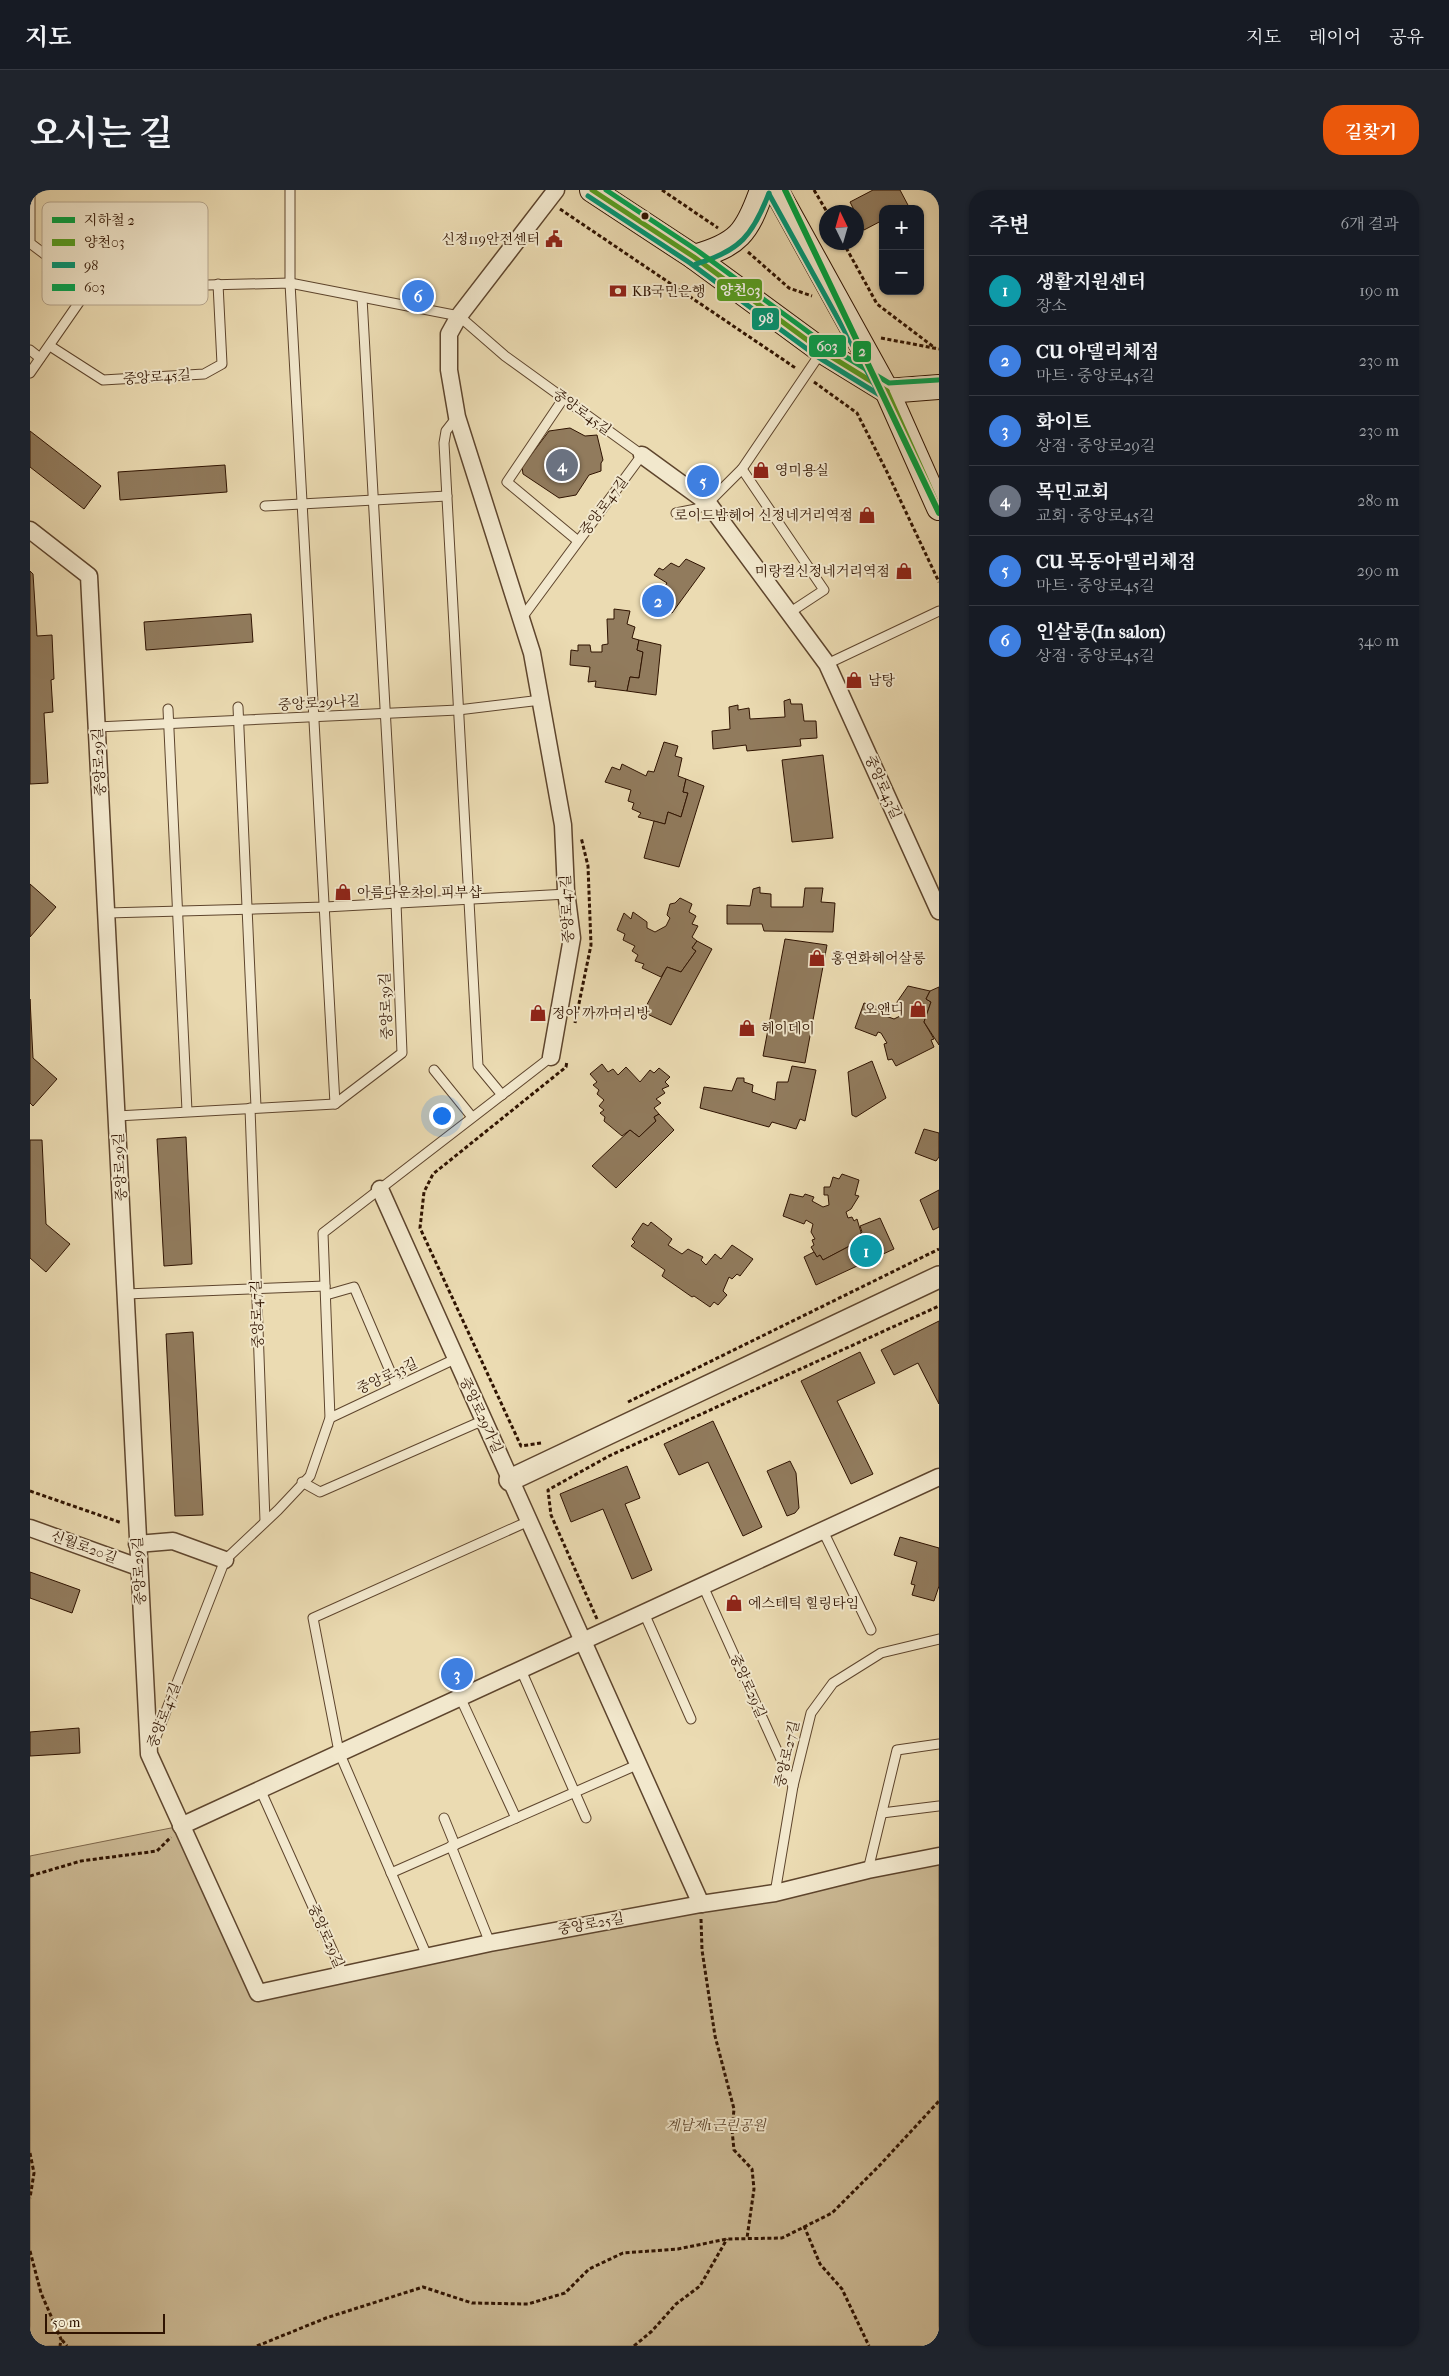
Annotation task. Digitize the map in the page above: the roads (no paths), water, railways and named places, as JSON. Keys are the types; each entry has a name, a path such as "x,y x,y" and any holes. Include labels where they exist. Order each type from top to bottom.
{"main road":[{"path":"592,190 694,257 822,351 887,391 939,387"},
{"path":"694,257 722,249 735,240 745,228 762,190"},
{"path":"776,190 887,391 939,508"}],"street":[{"path":"521,619 457,416 449,370 449,334 458,316 552,195"},
{"name":"중앙로45길","path":"642,455 708,503 827,664"},
{"name":"중앙로29길","path":"30,530 89,576 149,1754 258,1993"},
{"name":"중앙로47길","path":"521,619 532,653 563,825 572,938 551,1056"},
{"name":"중앙로43길","path":"827,664 939,911"},
{"name":"중앙로29가길","path":"380,1189 584,1641"},
{"path":"510,1480 939,1277"},
{"path":"181,1826 939,1477"},
{"name":"신월로20길","path":"30,1528 138,1567"},
{"path":"137,1536 173,1541 225,1560"},
{"path":"584,1641 701,1904"},
{"name":"중앙로25길","path":"258,1993 490,1943 701,1904 775,1893 868,1870 939,1856"}],"lane":[{"path":"30,190 30,243 42,252"},
{"path":"117,1116 187,1110 335,1104 290,283 290,190"},
{"name":"중앙로45길","path":"208,284 290,283 458,316 505,356 642,455"},
{"name":"중앙로45길","path":"50,346 103,380 204,374 222,364 218,284"},
{"path":"362,298 386,713"},
{"path":"30,373 78,305"},
{"path":"30,350 40,358"},
{"path":"676,513 696,509 708,503 742,469 822,351"},
{"path":"564,399 507,482 578,541"},
{"path":"457,416 446,431 444,443 478,1066 502,1094"},
{"name":"중앙로47길","path":"521,619 642,455"},
{"path":"742,469 824,590 789,613"},
{"path":"264,506 447,496"},
{"path":"827,664 939,611"},
{"name":"중앙로29나길","path":"97,727 458,710 541,700"},
{"path":"238,707 253,1107"},
{"path":"168,709 187,1110"},
{"name":"중앙로39길","path":"335,1104 402,1053 386,713"},
{"path":"107,913 324,907 567,894"},
{"name":"중앙로47길","path":"149,1754 225,1560 278,1510 302,1482 310,1476 330,1418 323,1233 551,1056"},
{"path":"434,1070 472,1117"},
{"name":"중앙로47길","path":"253,1107 256,1289 265,1521"},
{"path":"126,1294 256,1289 326,1290 354,1286 396,1386"},
{"name":"중앙로33길","path":"330,1418 456,1359"},
{"path":"302,1482 320,1492 484,1420"},
{"path":"427,1956 339,1752 314,1618 529,1521"},
{"path":"823,1531 871,1630"},
{"name":"중앙로29길","path":"703,1586 793,1786"},
{"path":"644,1614 691,1719"},
{"name":"중앙로27길","path":"775,1893 793,1786 811,1713 833,1683 881,1653 939,1639"},
{"path":"521,1670 586,1818"},
{"path":"460,1698 516,1818"},
{"path":"868,1870 897,1750 939,1744"},
{"path":"391,1873 639,1764"},
{"name":"중앙로29길","path":"260,1789 343,1974"},
{"path":"882,1813 939,1806"},
{"path":"444,1818 490,1943"}],"metro line":[{"name":"2","path":"785,190 939,513"}],"place":[{"name":"신정119안전센터","path":"554,239"},
{"name":"KB국민은행","path":"618,291"},
{"name":"인살롱(In salon)","path":"418,296"},
{"name":"목민교회","path":"562,465"},
{"name":"영미용실","path":"761,470"},
{"name":"CU 목동아델리체점","path":"703,481"},
{"name":"로이드밤헤어 신정네거리역점","path":"867,515"},
{"name":"미랑컬신정네거리역점","path":"904,571"},
{"name":"CU 아델리체점","path":"658,601"},
{"name":"남탕","path":"854,680"},
{"name":"아름다운차이 피부샵","path":"343,892"},
{"name":"홍연화헤어살롱","path":"817,958"},
{"name":"오앤디","path":"918,1009"},
{"name":"정아 까까머리방","path":"538,1013"},
{"name":"헤이데이","path":"747,1028"},
{"name":"생활지원센터","path":"866,1251"},
{"name":"에스테틱 힐링타임","path":"734,1603"},
{"name":"화이트","path":"457,1674"}],"park label":[{"name":"계남제1근린공원","path":"716,2125"}]}
